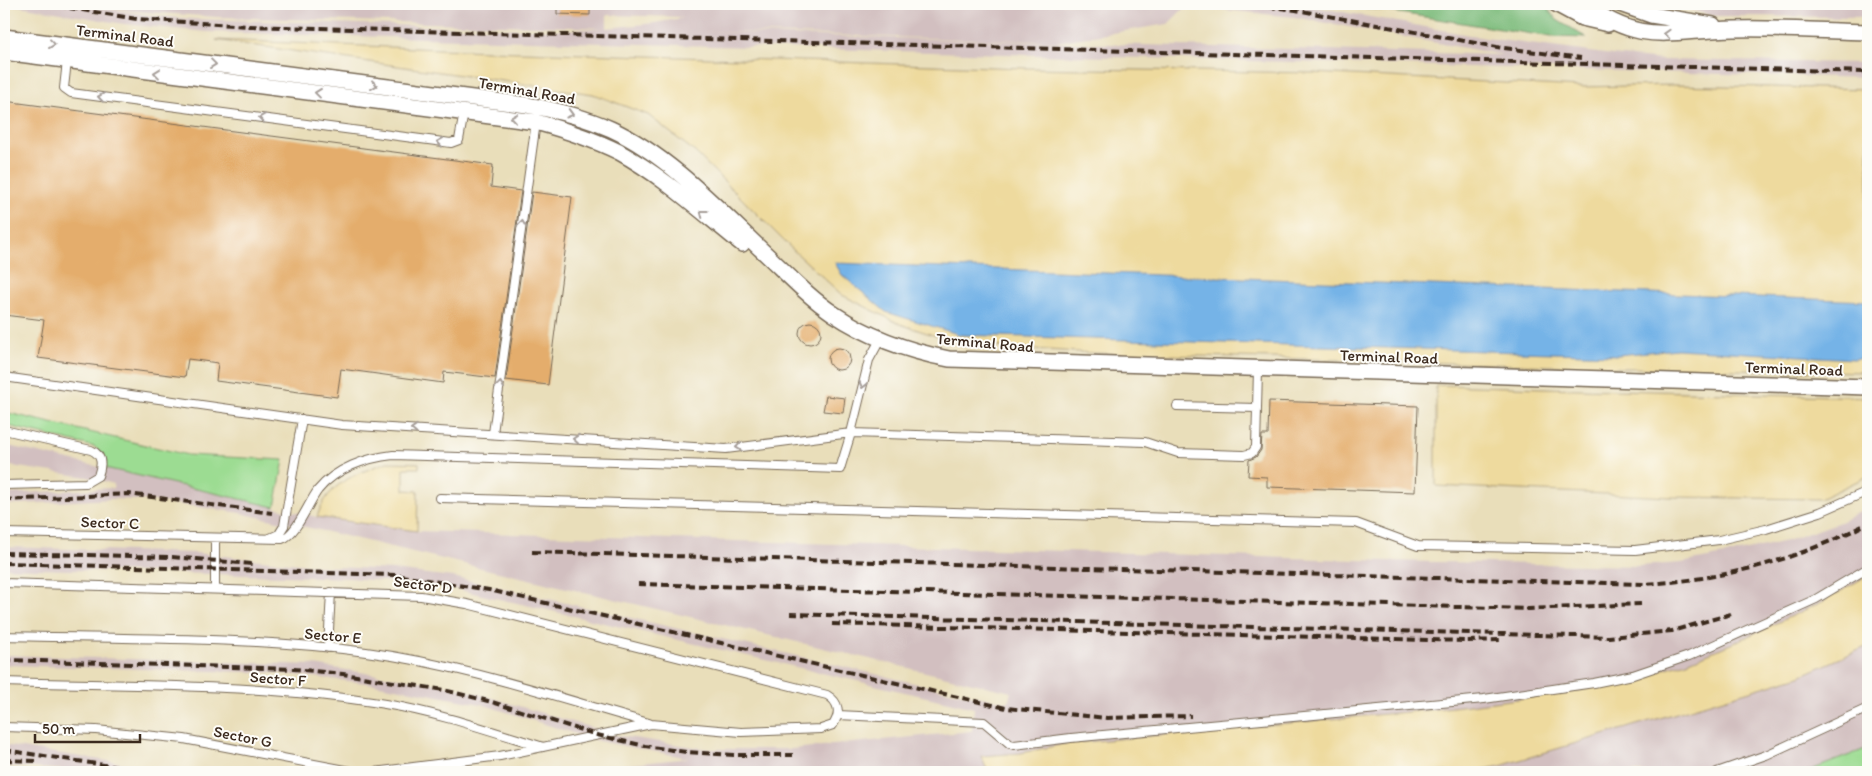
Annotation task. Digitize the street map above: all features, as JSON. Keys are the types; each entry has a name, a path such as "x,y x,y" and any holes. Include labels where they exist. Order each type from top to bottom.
{"street":[{"path":"1556,4 1582,18 1638,31 1675,34 1733,29 1868,32"},
{"path":"1584,4 1612,22 1638,31"},
{"path":"1620,4 1651,15 1733,29"},
{"name":"Terminal Road","path":"4,38 527,105 577,116 612,130 654,155 726,216 811,296 834,314 880,340 914,352 950,359 1258,370 1868,387"},
{"path":"4,52 536,122 582,136 627,157 811,296"}],"lane":[{"path":"67,61 64,88 71,93 451,143 459,140 464,112"},
{"path":"493,433 536,122"},
{"path":"851,433 869,360 880,340"},
{"path":"4,377 342,425 726,449 851,433 1145,442 1178,453 1244,455 1252,453 1256,447 1258,370"},
{"path":"1177,406 1257,408"},
{"path":"258,540 274,537 282,531 302,420"},
{"path":"4,430 91,450 98,454 101,461 98,476 86,484 4,485"},
{"name":"Sector C","path":"4,533 277,540 289,536 325,483 348,468 381,456 840,469 851,433"},
{"path":"440,498 1356,523 1418,546 1607,550 1677,546 1719,540 1766,529 1811,514 1868,490"},
{"path":"215,538 215,589"},
{"path":"374,772 500,756 651,724 741,732 821,729 833,725 838,714 984,722 1010,744 1019,746 1071,738 1548,691 1633,674 1689,656 1816,599 1868,568"},
{"name":"Sector D","path":"4,583 421,596 467,604 827,695 836,703 838,714"},
{"path":"328,648 331,592"},
{"name":"Sector E","path":"4,636 275,643 367,652 468,672 651,724"},
{"name":"Sector F","path":"4,682 255,690 319,695 386,704 452,718 544,747"},
{"path":"1716,772 1782,748 1868,708"},
{"name":"Sector G","path":"4,726 96,730 184,739 356,772"}],"shaded area":[{"path":"8,4 77,4 156,16 195,19 558,30 605,28 216,17 131,11 94,4 1299,4 1486,38 1612,55 1662,60 1868,63 1868,78 207,32 124,24","holes":["1186,6 1294,17 1503,55 790,35 698,31 1056,42 1168,24","607,15 682,17 682,18 607,28"]},
{"path":"1669,4 1868,4 1868,17 1713,16"},
{"path":"4,445 317,517 417,531 1389,561 1638,566 1681,563 1786,541 1840,522 1868,508 1868,748 1806,772 557,772 689,758 598,741 481,704 374,684 277,673 4,665 4,655 314,665 451,686 620,736 708,749 792,749 972,731 974,708 447,587 350,578 4,568 4,547 196,553 318,566 393,570 453,577 949,691 1008,702 1011,692 315,529 235,512 153,501 112,499 4,505 4,494 113,488 114,484 87,477 4,465"},
{"path":"4,745 181,772 100,772 4,766"}],"green space":[{"path":"1342,4 1544,4 1557,20 1587,38 1551,37"},
{"path":"4,412 188,455 284,460 275,507 105,468 104,456 95,447 4,425"},
{"path":"1868,748 1868,772 1806,772"}],"sand":[{"path":"216,40 488,51 1025,68 1313,73 1581,87 1673,85 1868,89 1868,372 1667,369 1092,353 960,344 900,324 842,295 789,246 695,152 648,115 593,94"},
{"path":"1436,385 1868,397 1868,476 1820,499 1670,497 1436,486"},
{"path":"387,462 419,463 419,468 404,468 404,490 418,491 417,531 317,517 328,495 336,487 354,476"},
{"path":"1868,575 1868,646 1800,676 1500,766 1469,772 1018,772 987,770 981,756 1021,753 1064,744 1428,710 1567,693 1620,682 1687,662 1824,601"}],"water":[{"path":"835,263 1868,301 1868,357 1854,359 1677,349 1618,355 961,335 886,312 842,275"}],"building":[{"path":"557,4 590,4 590,15 557,14"},
{"path":"4,101 493,165 491,187 521,191 495,378 444,372 443,383 341,369 337,397 216,381 218,363 188,359 185,377 38,358 44,320 4,315"},
{"path":"532,192 572,197 548,385 506,380"},
{"path":"810,322 818,325 821,333 818,341 810,344 802,341 799,333 802,325"},
{"path":"839,348 847,351 850,359 847,367 839,370 831,367 828,359 831,351"},
{"path":"826,396 845,398 843,413 823,411"},
{"path":"1269,401 1418,406 1415,492 1267,487 1267,477 1248,476 1249,460 1256,457 1261,450 1262,435 1268,435"}],"railway":[{"path":"46,4 137,19 247,26 1868,72"},
{"path":"1244,4 1296,10 1497,47 1581,58"},
{"path":"4,500 129,494 272,513"},
{"path":"532,552 1644,584 1702,578 1759,566 1815,548 1868,523"},
{"path":"4,553 172,557 252,564"},
{"path":"4,563 395,575 489,590 1006,708 1107,718 1191,716"},
{"path":"638,584 1529,609 1641,604"},
{"path":"790,614 1609,637 1672,631 1731,614"},
{"path":"832,624 1466,641 1502,640"},
{"path":"4,660 294,669 343,674 444,690 492,702 597,735 645,746 686,752 734,755 793,755"},
{"path":"4,750 151,772"},
{"path":"4,760 36,761"}]}
